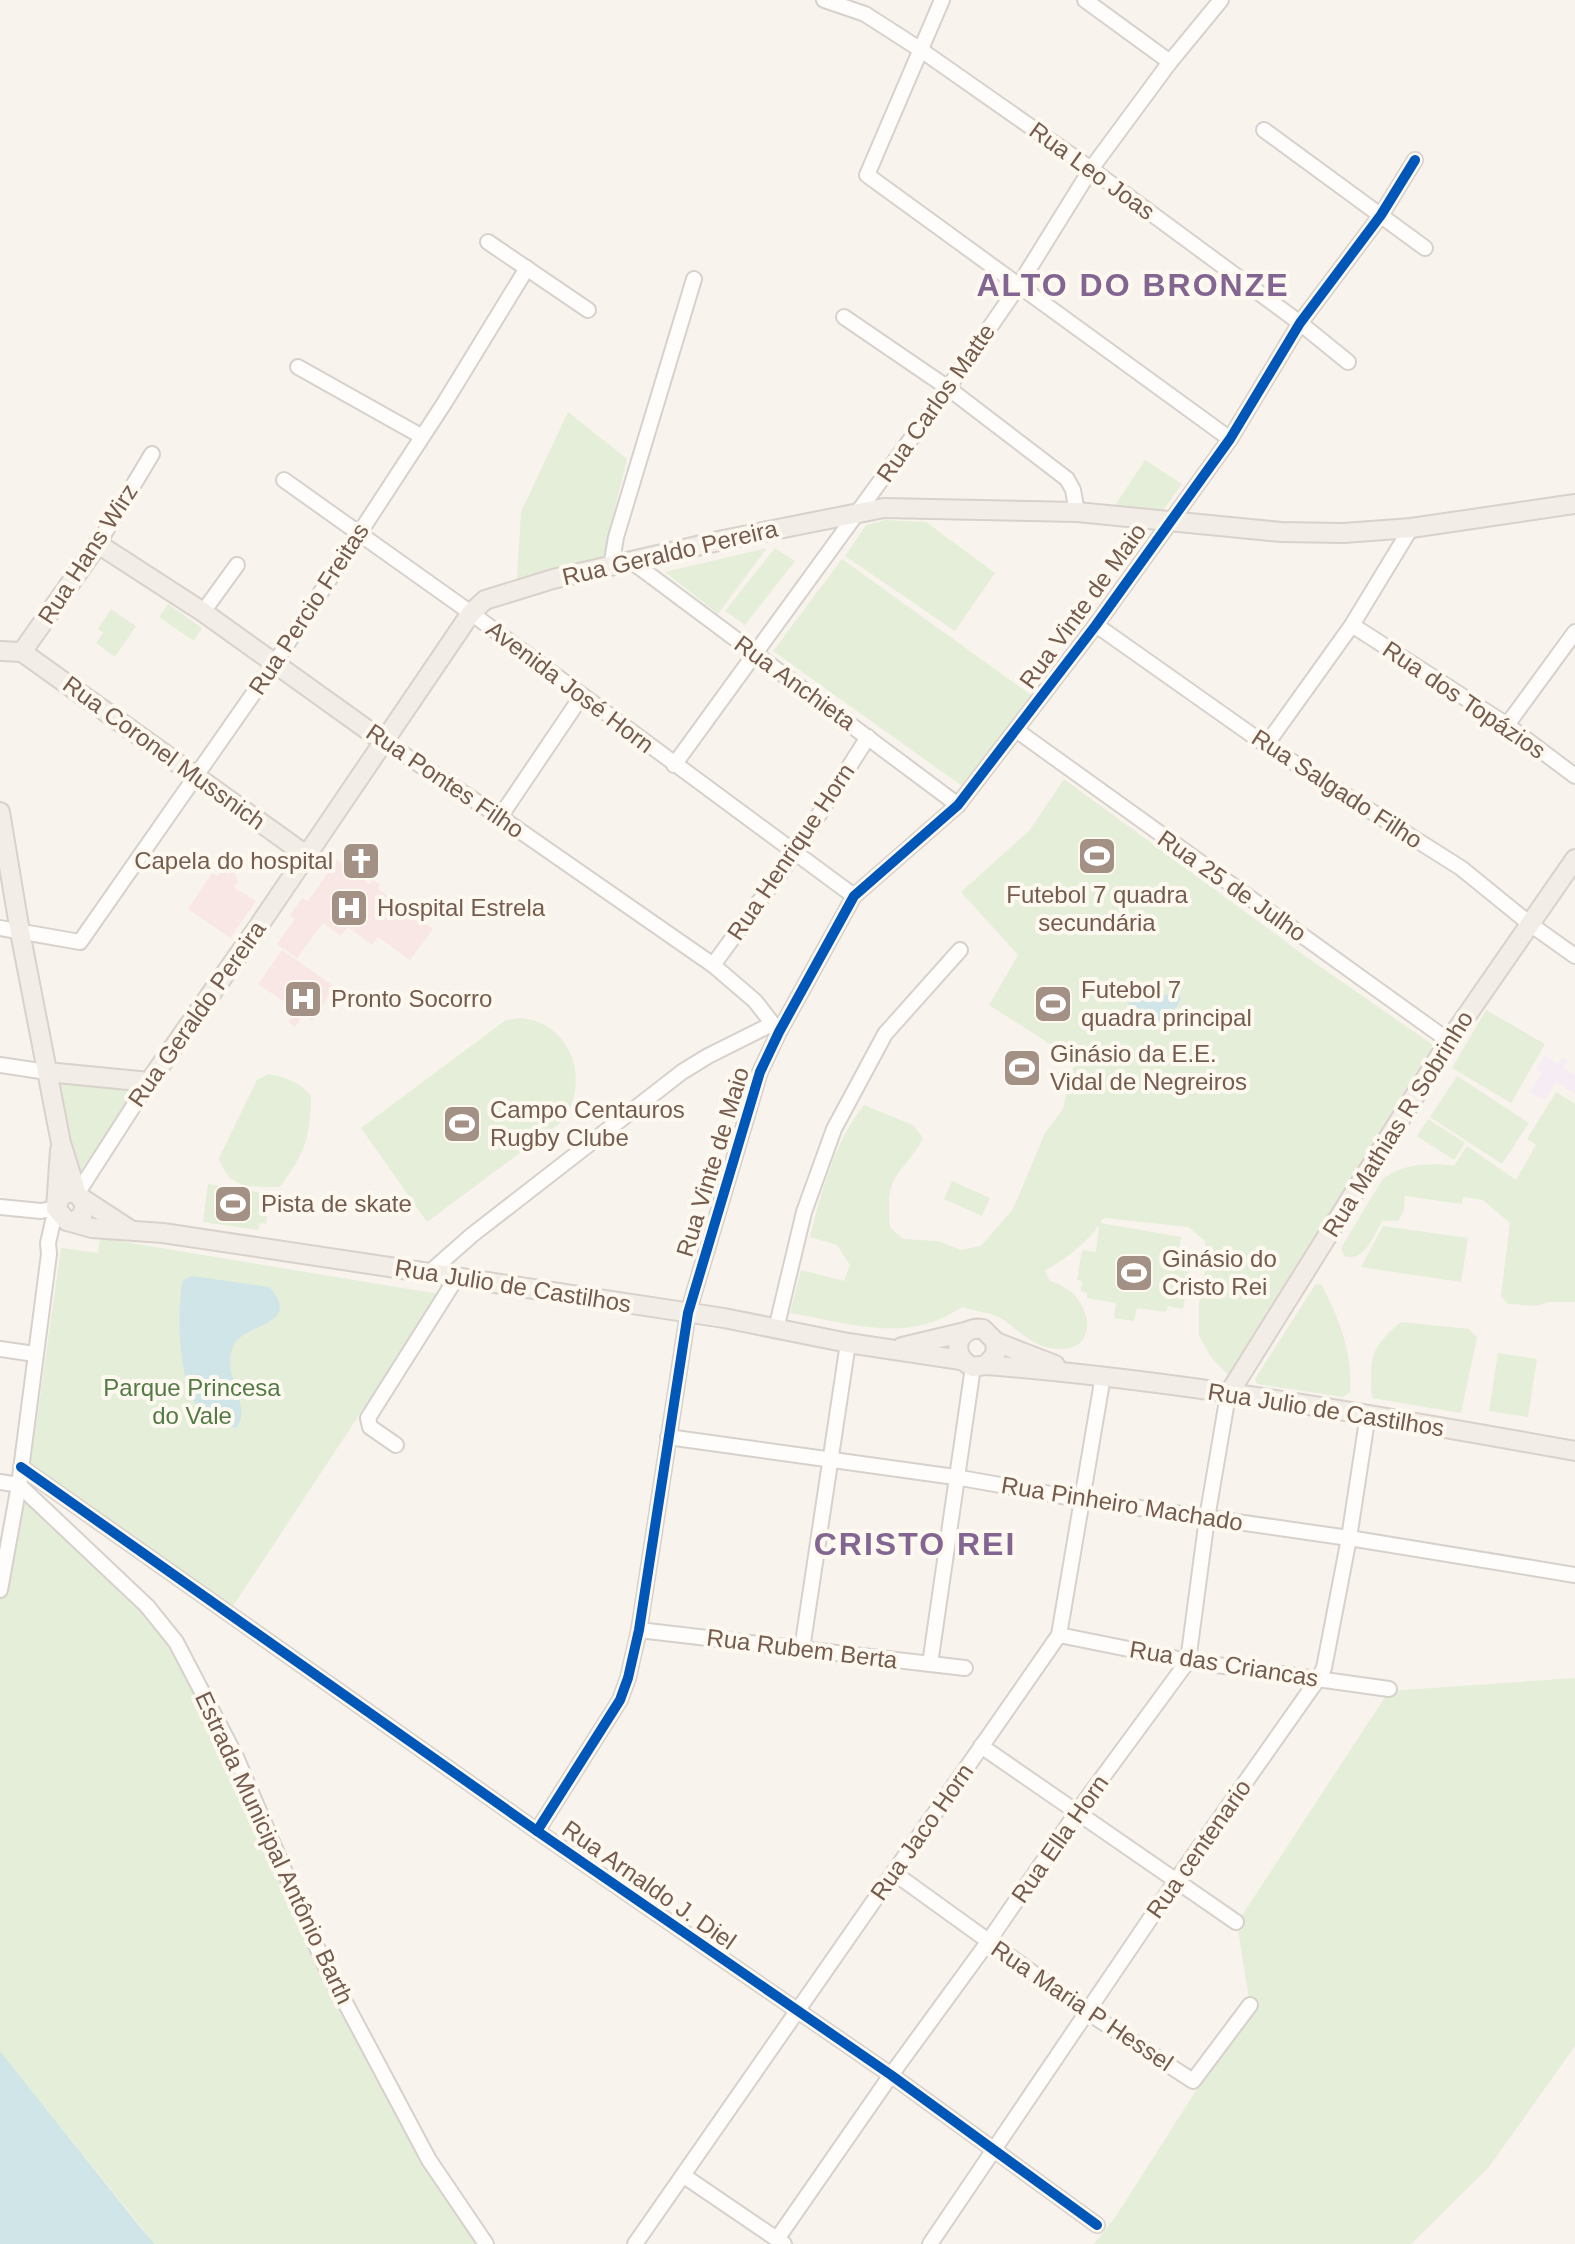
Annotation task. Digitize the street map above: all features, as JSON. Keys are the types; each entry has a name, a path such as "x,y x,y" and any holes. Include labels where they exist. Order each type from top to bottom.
{"main road":[{"name":"Rua Geraldo Pereira","path":"149,1082 471,613 485,600 631,561 859,511 908,508 1077,512 1281,532 1344,533 1411,528 1575,504"},
{"name":"Rua Pontes Filho","path":"98,544 203,612 383,741"},
{"name":"Rua Hans Wirz","path":"22,652 98,544"},
{"path":"0,651 22,652"},
{"name":"Rua Coronel Mussnich","path":"22,652 306,855"},
{"path":"0,812 61,1143 77,1194 85,1204 84,1212 78,1219 62,1215 61,1143"},
{"name":"Rua Mathias R Sobrinho","path":"1228,1395 1449,1041 1575,859"},
{"path":"41,1045 73,1077"},
{"path":"47,1072 73,1077 149,1082"},
{"name":"Rua Julio de Castilhos","path":"77,1194 131,1231"},
{"name":"Rua Julio de Castilhos","path":"62,1215 92,1228 163,1233 457,1277 688,1313 973,1364 1103,1376 1368,1414 1575,1451"},
{"path":"971,1329 983,1329 996,1342 995,1355 973,1364 958,1354 958,1342 971,1329"},
{"name":"Rua Julio de Castilhos","path":"894,1349 965,1332"},
{"name":"Rua Julio de Castilhos","path":"996,1342 1076,1373"}],"street":[{"name":"Rua Leo Joas","path":"824,0 865,14 921,50 1091,169 1348,362"},
{"path":"942,0 867,175 1230,439"},
{"path":"1085,0 1170,62"},
{"name":"Rua Carlos Matte","path":"674,765 948,388 1019,285 1091,169 1170,62 1221,0"},
{"path":"1264,130 1425,248"},
{"name":"Rua Vinte de Maio","path":"537,1831 620,1700 628,1678 639,1630 688,1313 775,1028 854,896 958,805 1096,625 1230,439 1300,323 1381,215 1415,160"},
{"path":"488,242 588,310"},
{"name":"Rua Percio Freitas","path":"20,932 80,942 274,664 527,268"},
{"path":"611,567 616,537 694,279"},
{"path":"844,317 948,388 1067,479 1073,490 1077,512"},
{"path":"298,367 421,436"},
{"name":"Rua Hans Wirz","path":"98,544 152,454"},
{"name":"Avenida José Horn","path":"284,480 471,613 854,896"},
{"path":"1266,745 1352,625 1411,528"},
{"name":"Rua Anchieta","path":"631,561 958,805"},
{"path":"203,612 237,565"},
{"name":"Rua Salgado Filho","path":"1096,625 1266,745 1461,868 1575,956"},
{"name":"Rua dos Topázios","path":"1352,625 1507,725 1575,776"},
{"path":"1507,725 1575,632"},
{"path":"500,817 581,697"},
{"name":"Rua 25 de Julho","path":"1016,730 1449,1041"},
{"name":"Rua Henrique Horn","path":"713,965 794,854 868,737"},
{"name":"Rua Pontes Filho","path":"383,741 500,817 713,965 755,1001 775,1028"},
{"path":"0,928 20,932"},
{"path":"776,1329 804,1212 834,1129 885,1034 960,950"},
{"path":"429,1273 472,1235 682,1072 708,1056 775,1028"},
{"path":"0,1065 47,1072"},
{"name":"Rua Geraldo Pereira","path":"77,1194 149,1082"},
{"name":"Rua Julio de Castilhos","path":"0,1207 62,1215"},
{"path":"0,1590 19,1485 49,1254 61,1226 62,1215"},
{"path":"396,1445 370,1427 368,1418 457,1277"},
{"path":"802,1649 848,1343"},
{"path":"0,1349 35,1354"},
{"path":"930,1664 973,1364"},
{"name":"Rua Jaco Horn","path":"635,2244 1059,1635 1103,1376"},
{"name":"Rua Ella Horn","path":"781,2241 891,2075 1188,1661 1207,1518 1228,1395"},
{"name":"Rua centenario","path":"930,2244 992,2149 1324,1668 1349,1538 1368,1414"},
{"name":"Rua Pinheiro Machado","path":"668,1437 955,1477 1084,1500 1349,1538 1575,1575"},
{"name":"Rua Arnaldo J. Diel","path":"21,1467 537,1831 891,2075 1097,2225"},
{"path":"0,1482 19,1485"},
{"name":"Estrada Municipal Antônio Barth","path":"19,1485 147,1606 176,1642 236,1757 322,1959 429,2160 486,2244"},
{"name":"Rua Rubem Berta","path":"639,1630 965,1668"},
{"name":"Rua das Criancas","path":"1059,1635 1188,1661 1389,1689"},
{"path":"981,1746 1236,1922"},
{"name":"Rua Maria P Hessel","path":"894,1873 1087,2012 1193,2081 1250,2005"},
{"path":"684,2176 781,2241"}],"shaded area":[{"name":"Hospital Estrela","path":"337,860 369,884 373,880 380,885 378,889 433,929 410,960 378,937 372,945 348,927 341,936 323,923 297,958 277,944 295,919 290,915 302,898 308,901"},
{"path":"235,870 238,883 234,885 235,888 256,901 230,938 188,909 212,873 217,876 222,871"},
{"name":"Pronto Socorro","path":"282,950 335,987 312,1020 303,1015 295,1027 288,1022 296,1010 258,984"},
{"path":"1140,984 1147,984 1162,996 1179,995 1181,999 1176,1008 1161,1025 1147,1011 1129,1005 1128,1000"},
{"path":"1545,1056 1558,1064 1563,1057 1568,1061 1563,1068 1575,1074 1575,1094 1556,1082 1544,1100 1530,1092 1542,1073 1537,1069"},
{"path":"192,1276 269,1287 278,1299 280,1309 277,1316 242,1336 231,1354 232,1377 241,1410 241,1419 236,1428 218,1423 202,1413 188,1386 181,1349 180,1311 183,1280"},
{"path":"0,2051 141,2228 155,2244 0,2244"}],"green space":[{"path":"568,412 627,459 607,541 606,560 517,580 521,512"},
{"path":"1145,460 1182,484 1163,510 1114,507"},
{"path":"886,520 926,522 995,573 955,631 845,556 866,525"},
{"path":"767,548 718,614 665,572"},
{"path":"775,548 795,561 745,625 725,611"},
{"path":"842,559 1031,695 962,786 773,651"},
{"path":"168,604 202,628 194,641 159,617"},
{"path":"111,609 136,626 115,657 96,643 103,633 98,629"},
{"path":"1064,779 1308,958 1433,1045 1228,1375 1211,1357 1199,1336 1199,1303 1206,1265 1205,1241 1188,1227 1104,1218 1100,1223 1181,1237 1177,1264 1190,1267 1183,1309 1168,1306 1166,1312 1137,1308 1134,1321 1114,1318 1116,1303 1087,1298 1087,1293 1081,1291 1082,1281 1077,1280 1082,1250 1096,1252 1099,1225 1075,1251 1045,1271 1050,1281 1065,1287 1076,1297 1083,1309 1087,1321 1086,1332 1082,1341 1072,1347 1058,1349 1042,1346 1000,1318 962,1307 941,1319 899,1328 856,1326 790,1313 801,1270 844,1281 850,1265 837,1245 810,1237 837,1151 864,1105 913,1125 923,1138 893,1182 890,1193 890,1227 903,1239 938,1241 961,1250 981,1246 1013,1209 1045,1133 1063,1109 1071,1071 1078,1062 989,1005 1018,955 961,892 1029,831"},
{"path":"1486,1010 1545,1044 1511,1103 1452,1068"},
{"name":"Campo Centauros Rugby Clube","path":"521,1018 539,1022 564,1042 575,1071 572,1104 564,1120 427,1222 361,1128 506,1020"},
{"path":"268,1074 292,1081 311,1096 304,1145 280,1187 250,1186 235,1181 219,1158 257,1080"},
{"path":"1457,1076 1529,1123 1502,1164 1430,1117"},
{"path":"59,1081 138,1088 79,1173"},
{"path":"1556,1092 1575,1104 1575,1302 1549,1302 1536,1306 1508,1304 1501,1296 1510,1223 1483,1200 1463,1197 1462,1204 1405,1196 1404,1210 1398,1221 1382,1221 1363,1252 1351,1257 1344,1256 1341,1248 1382,1180 1397,1170 1426,1164 1454,1166 1467,1146 1516,1180 1536,1145 1527,1139"},
{"path":"1428,1119 1465,1143 1454,1160 1417,1136"},
{"path":"952,1181 990,1198 982,1216 944,1199"},
{"name":"Pista de skate","path":"208,1184 263,1193 260,1214 267,1216 266,1224 260,1223 258,1230 203,1222"},
{"path":"1383,1226 1468,1238 1461,1282 1361,1267"},
{"name":"Parque Princesa do Vale","path":"100,1238 439,1294 231,1609 30,1468 61,1248 98,1253"},
{"path":"1321,1284 1343,1336 1349,1364 1350,1392 1343,1397 1257,1384 1255,1379 1315,1285"},
{"path":"1401,1322 1469,1329 1477,1337 1461,1413 1372,1398 1371,1373 1377,1347"},
{"path":"1498,1353 1537,1359 1528,1417 1489,1411"},
{"path":"19,1485 176,1642 322,1959 429,2160 494,2244 155,2244 0,2051 0,1590"},
{"path":"1575,1678 1575,2046 1489,2167 1411,2244 1094,2244 1116,2216 1250,2006 1237,1923 1389,1691"}],"cycle path":[{"path":"537,1831 620,1700 628,1678 639,1630 688,1313 760,1072 779,1032 854,896 958,805 1096,625 1230,439 1300,323 1381,215 1415,160"},
{"path":"21,1467 537,1831 891,2075 1097,2225"}],"place":[{"name":"Futebol 7 quadra secundária","path":"1097,856"},
{"name":"Capela do hospital","path":"361,861"},
{"name":"Hospital Estrela","path":"349,908"},
{"name":"Pronto Socorro","path":"303,999"},
{"name":"Futebol 7 quadra principal","path":"1053,1004"},
{"name":"Ginásio da E.E. Vidal de Negreiros","path":"1022,1068"},
{"name":"Campo Centauros Rugby Clube","path":"462,1124"},
{"name":"Pista de skate","path":"233,1204"},
{"name":"Ginásio do Cristo Rei","path":"1134,1273"}],"district":[{"name":"ALTO DO BRONZE","path":"1133,285"},
{"name":"CRISTO REI","path":"915,1544"}]}
